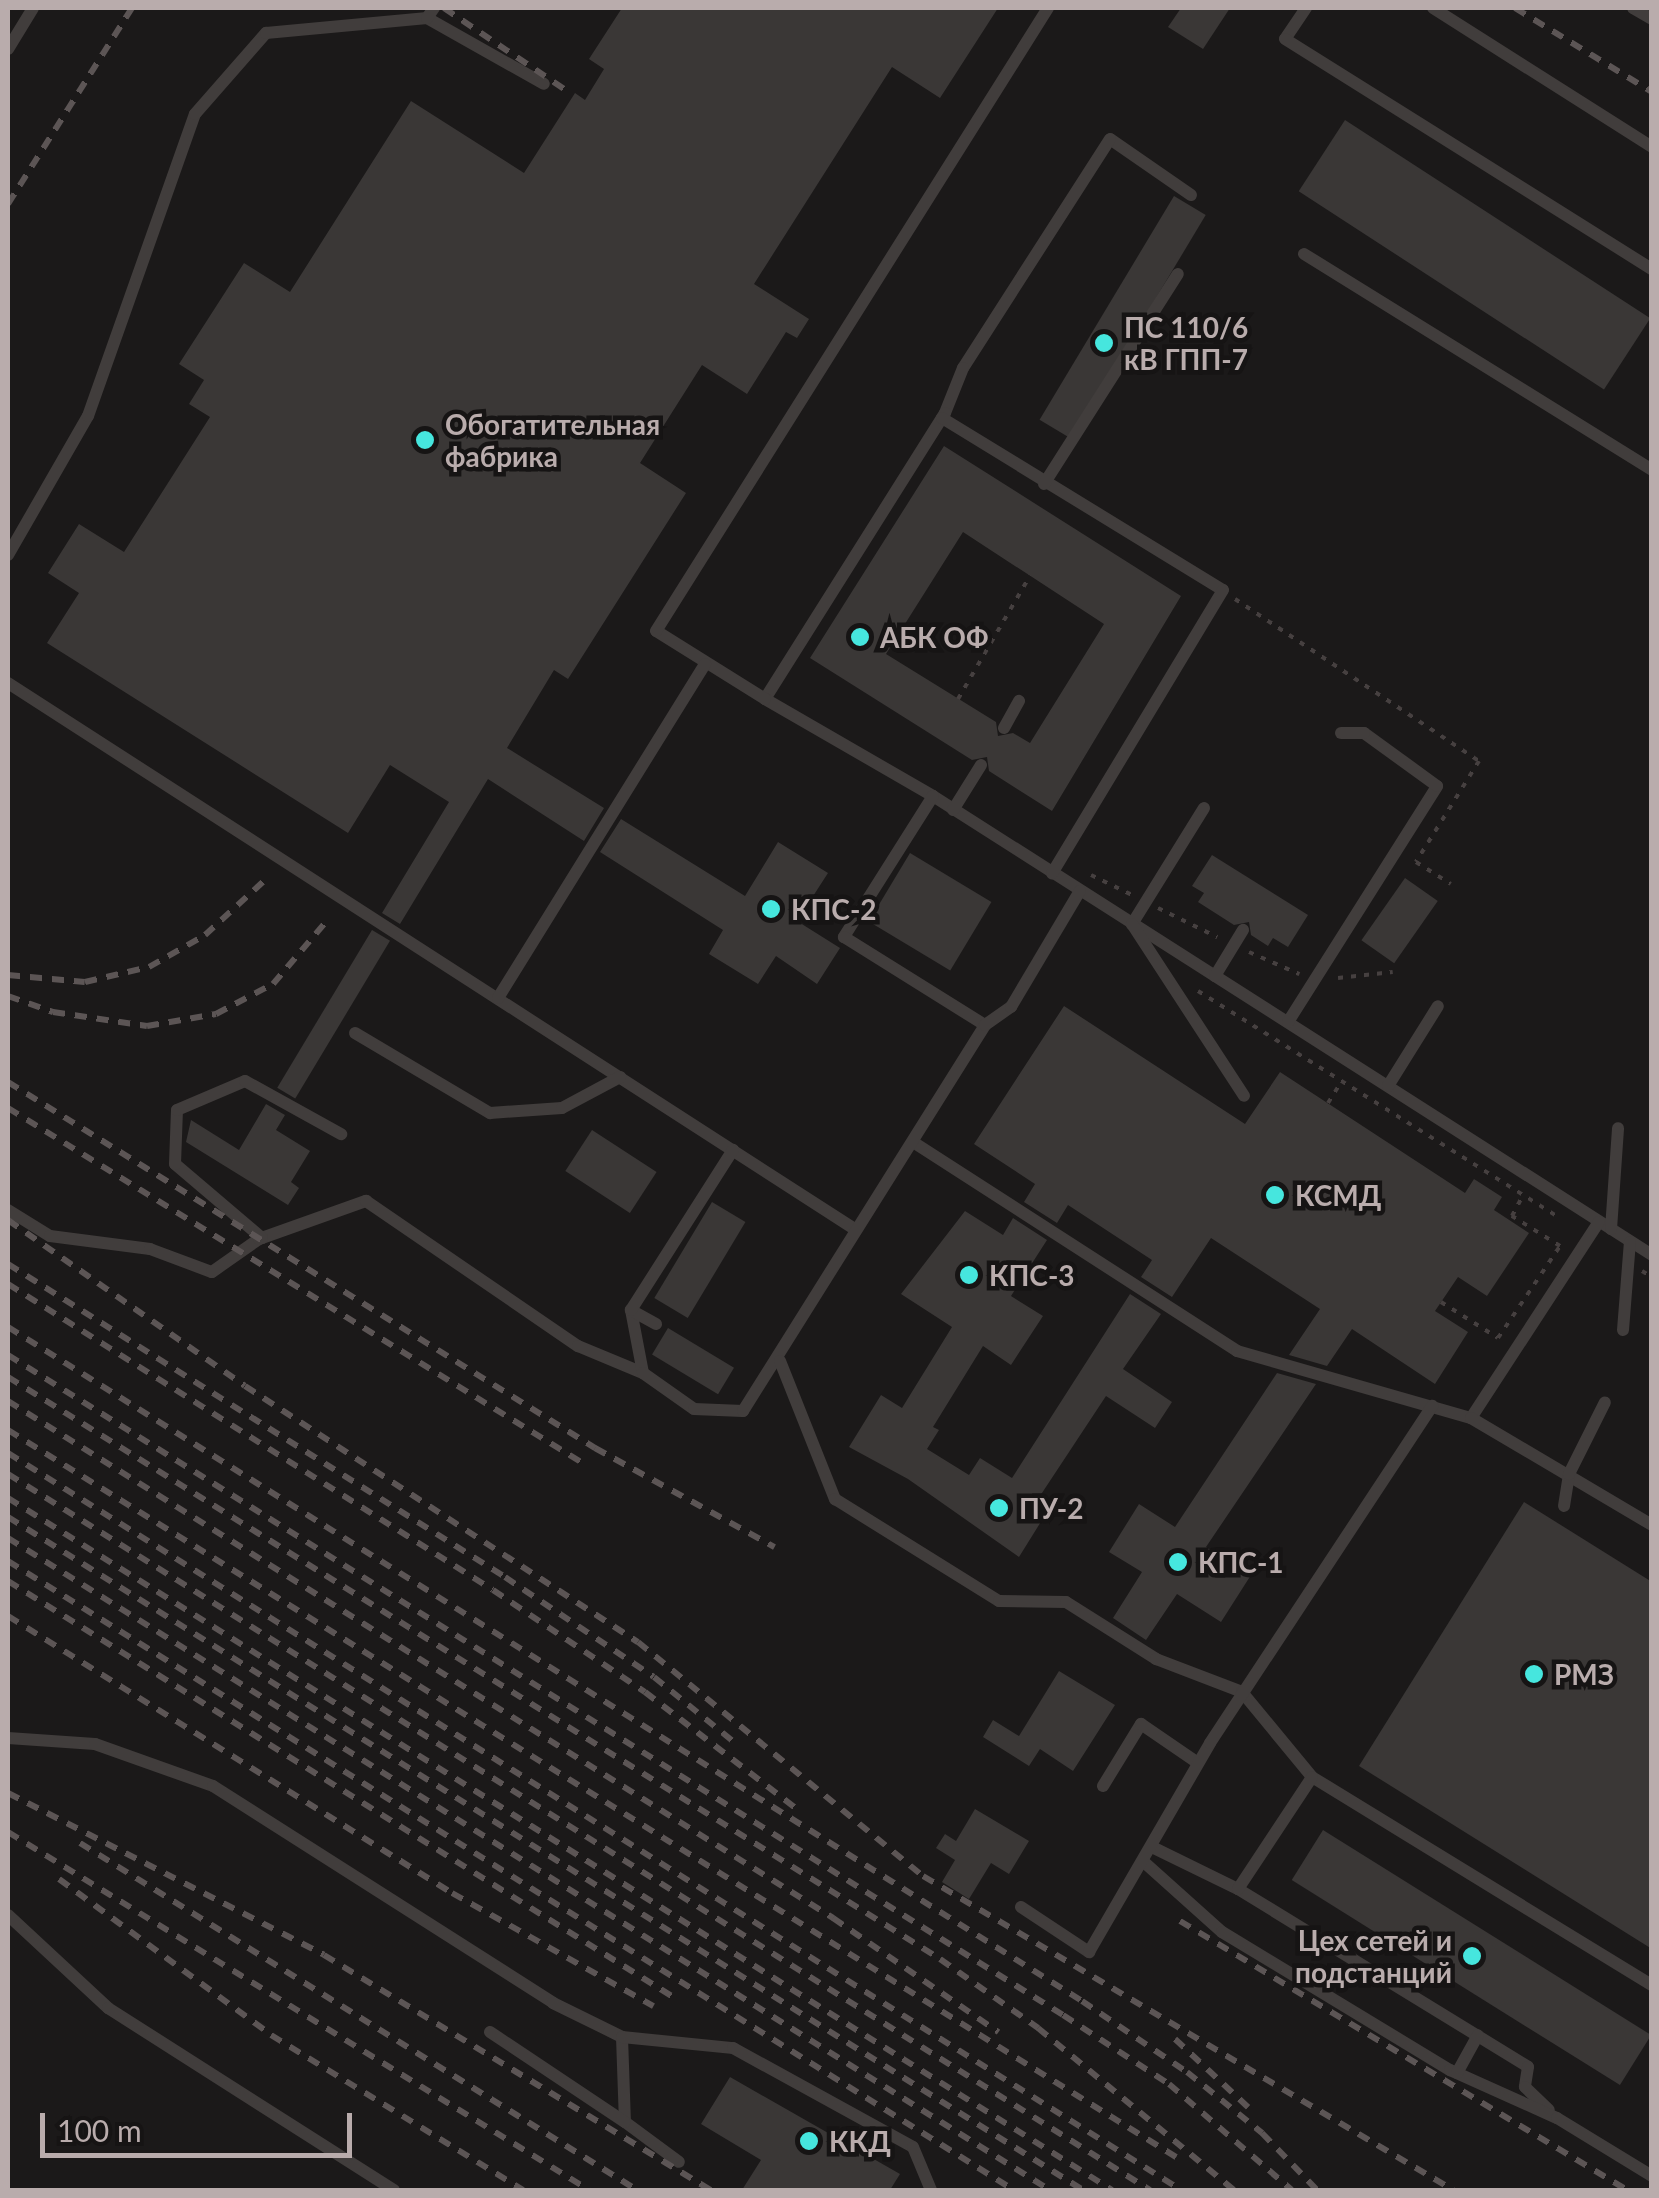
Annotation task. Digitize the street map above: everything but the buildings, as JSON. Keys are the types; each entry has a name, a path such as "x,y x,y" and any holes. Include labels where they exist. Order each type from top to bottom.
{"lane":[{"path":"8,49 33,8"},
{"path":"1048,8 656,631 705,664 932,796 1652,1255"},
{"path":"1306,8 1285,38 1652,269"},
{"path":"1433,8 1652,147"},
{"path":"1633,8 1652,19"},
{"path":"8,555 88,416 195,114 266,33 430,13 544,84"},
{"path":"765,699 942,418 962,368 1110,139 1191,195"},
{"path":"1304,254 1652,470"},
{"path":"1044,484 1178,274"},
{"path":"942,418 1044,484 1223,590 1052,873"},
{"path":"498,998 705,664"},
{"path":"8,683 856,1230"},
{"path":"1004,728 1019,701"},
{"path":"1288,1022 1437,786 1364,733 1340,733"},
{"path":"954,810 981,766"},
{"path":"932,796 844,938 985,1025"},
{"path":"1132,924 1204,808"},
{"path":"8,1210 50,1236 150,1249 212,1272 262,1238 366,1201 578,1346 642,1372 694,1409 743,1411 780,1361 856,1230 985,1025 1011,1007 1080,891"},
{"path":"1132,924 1244,1096"},
{"path":"1215,976 1243,930"},
{"path":"1388,1086 1438,1006"},
{"path":"355,1034 490,1113 562,1108 620,1077"},
{"path":"262,1238 175,1164 176,1110 245,1081 341,1134"},
{"path":"1472,1418 1589,1237 1605,1225 1618,1128"},
{"path":"913,1142 1237,1350 1472,1418 1652,1525"},
{"path":"642,1372 631,1310 733,1150"},
{"path":"1624,1330 1630,1242"},
{"path":"631,1310 656,1324"},
{"path":"780,1361 835,1499 999,1601 1066,1602 1156,1659 1242,1692 1312,1777 1652,1985"},
{"path":"1564,1506 1569,1474 1605,1402"},
{"path":"1020,1907 1089,1952 1154,1848 1198,1763 1242,1692 1432,1406"},
{"path":"1103,1786 1141,1724 1198,1763"},
{"path":"8,1738 95,1744 213,1786 554,2003 622,2038 733,2048 913,2147 931,2190"},
{"path":"1238,1890 1312,1777"},
{"path":"1154,1848 1238,1890 1528,2067 1524,2087 1556,2118"},
{"path":"1145,1863 1222,1932 1457,2072 1556,2118 1652,2176"},
{"path":"8,1914 108,2008 394,2190"},
{"path":"490,2032 679,2162"},
{"path":"1457,2072 1478,2035"},
{"path":"622,2038 625,2122"}],"path":[{"path":"958,699 1030,576"},
{"path":"1193,988 1589,1237"},
{"path":"1328,1103 1342,1082"},
{"path":"1441,1302 1498,1338 1560,1246 1512,1216 1523,1195"},
{"path":"1629,1263 1652,1277"}],"railway":[{"path":"8,204 132,8"},
{"path":"444,8 567,91"},
{"path":"1515,8 1652,92"},
{"path":"8,975 85,982 149,967 205,935 265,880"},
{"path":"8,996 53,1012 147,1026 216,1014 273,984 325,923"},
{"path":"8,1082 595,1448 774,1547"},
{"path":"8,1108 581,1462"},
{"path":"8,1220 245,1386 638,1642 923,1876 1453,2190"},
{"path":"8,1264 505,1577 654,1677 734,1742"},
{"path":"8,1284 493,1590 645,1692 798,1810"},
{"path":"8,1327 1082,2001 1187,2072 1262,2133 1317,2190"},
{"path":"8,1355 1063,2015 1169,2084 1292,2190"},
{"path":"8,1377 940,1959 1038,2028 1234,2190"},
{"path":"8,1401 833,1918 998,2032"},
{"path":"8,1430 1176,2157"},
{"path":"8,1453 1181,2190"},
{"path":"8,1474 1150,2190"},
{"path":"8,1498 1112,2190"},
{"path":"8,1517 1083,2190"},
{"path":"8,1538 1050,2190"},
{"path":"8,1561 1014,2190"},
{"path":"8,1581 678,2000"},
{"path":"8,1616 452,1893 653,2006"},
{"path":"8,1793 324,1955 711,2190"},
{"path":"8,1832 589,2190"},
{"path":"80,1843 637,2190"},
{"path":"59,1879 271,2035 523,2190"},
{"path":"1180,1921 1627,2190"},
{"path":"1175,2039 1248,2107"}],"place":[{"name":"ПС 110/6 кВ ГПП-7","path":"1104,343"},
{"name":"Обогатительная фабрика","path":"425,440"},
{"name":"АБК ОФ","path":"860,637"},
{"name":"КПС-2","path":"771,909"},
{"name":"КСМД","path":"1275,1195"},
{"name":"КПС-3","path":"969,1275"},
{"name":"ПУ-2","path":"999,1508"},
{"name":"КПС-1","path":"1178,1562"},
{"name":"РМЗ","path":"1534,1674"},
{"name":"Цех сетей и подстанций","path":"1472,1956"},
{"name":"ККД","path":"809,2141"}]}
